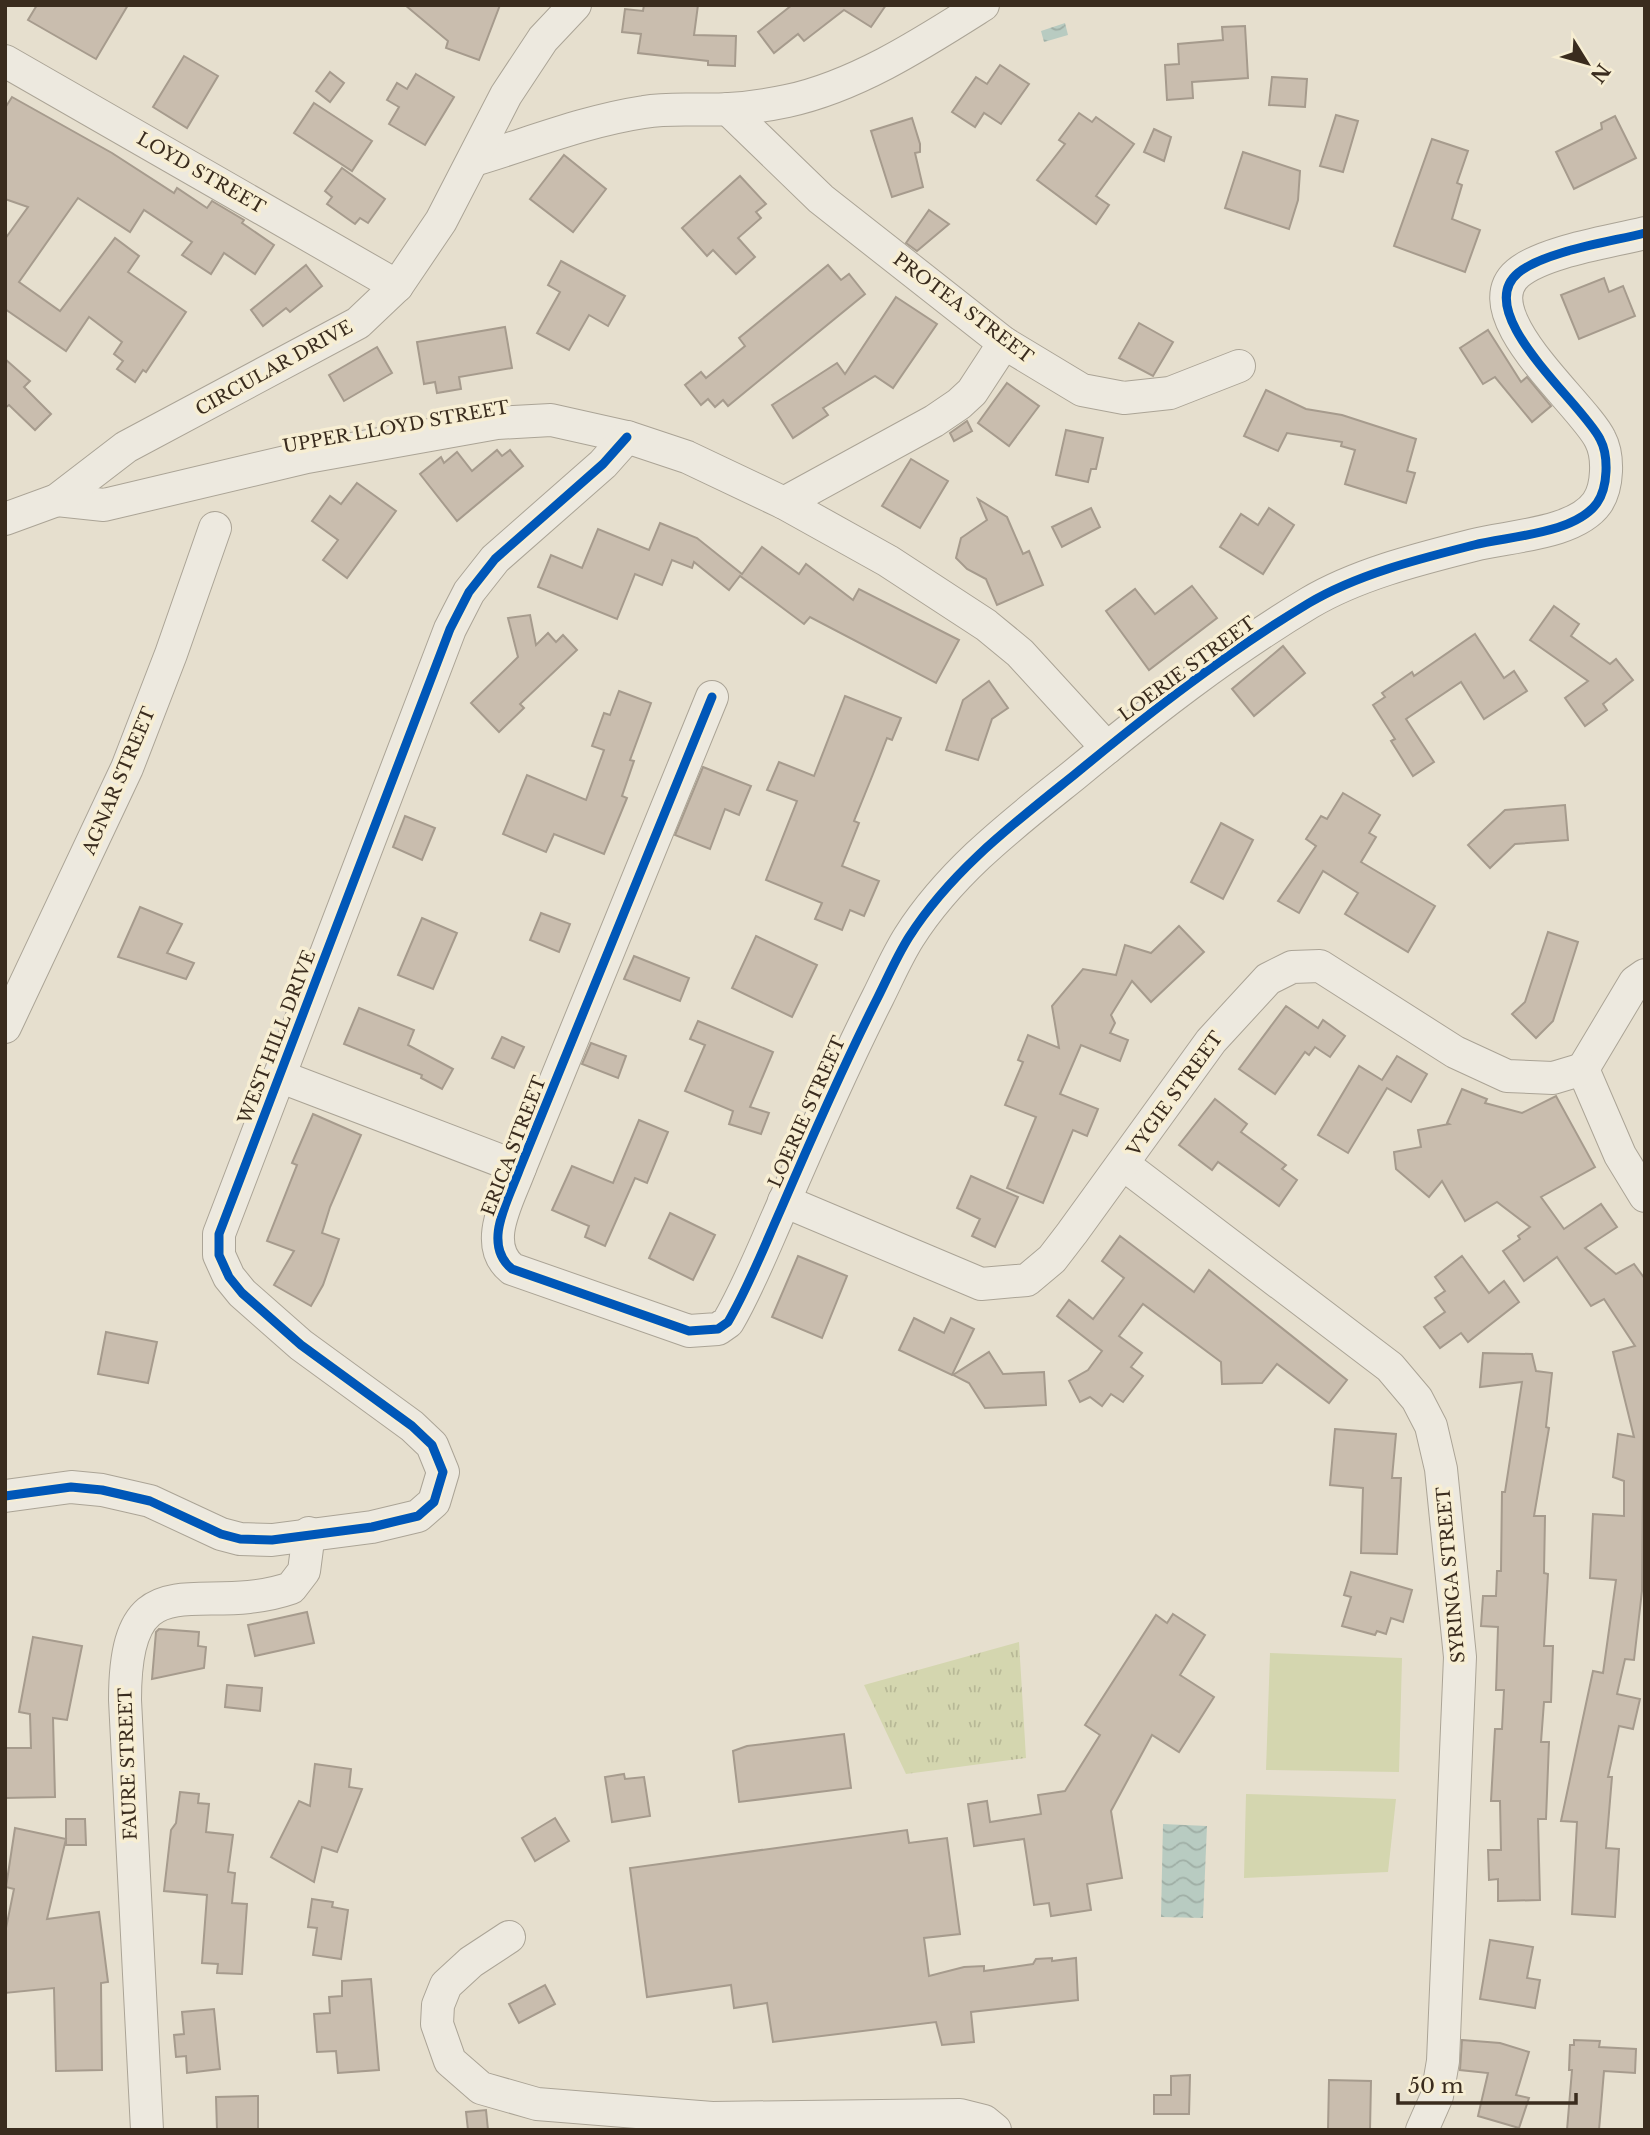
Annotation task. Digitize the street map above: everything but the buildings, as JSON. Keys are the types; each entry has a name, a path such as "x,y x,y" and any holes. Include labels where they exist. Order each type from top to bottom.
{"street":[{"name":"CIRCULAR DRIVE","path":"57,499 126,447 358,323 397,286 442,221 506,95 543,39 575,5"},
{"path":"474,160 596,122 642,112 670,108 728,109 789,100 842,82 900,55 983,5"},
{"name":"LOYD STREET","path":"5,61 397,286"},
{"name":"PROTEA STREET","path":"728,109 821,200 1004,343 1082,390 1124,398 1170,393 1239,366"},
{"name":"LOERIE STREET","path":"784,1201 858,1035 907,939 942,890 997,837 1226,656 1342,585 1474,545 1569,524 1586,515 1599,501 1605,487 1606,470 1601,440 1517,332 1508,311 1508,289 1521,270 1546,259 1645,233"},
{"path":"784,503 934,421 959,404 972,392 1004,343"},
{"name":"UPPER LLOYD STREET","path":"57,499 104,505 307,457 497,422 551,420 627,437 687,457 784,503 888,561 986,625 1020,653 1107,748"},
{"name":"WEST HILL DRIVE","path":"5,1496 71,1487 102,1490 150,1501 191,1522 240,1539 272,1540 309,1533 372,1527 418,1516 434,1502 443,1472 432,1444 281,1328 242,1293 229,1277 219,1255 219,1234 224,1214 450,629 469,592 495,559 603,464 627,437"},
{"path":"5,519 57,499"},
{"name":"AGNAR STREET","path":"5,1027 127,768 171,654 215,527"},
{"name":"ERICA STREET","path":"712,697 520,1168 497,1234 497,1252 504,1262 528,1276 689,1331 718,1329 728,1322 784,1201"},
{"name":"VYGIE STREET","path":"784,1201 981,1284 1008,1284 1027,1280 1052,1259 1211,1041 1268,979 1292,967 1320,966 1455,1052 1507,1076 1553,1078 1583,1069"},
{"path":"1642,981 1583,1069 1620,1156 1645,1196"},
{"path":"279,1076 520,1168"},
{"name":"SYRINGA STREET","path":"1123,1164 1390,1367 1418,1399 1431,1426 1441,1469 1460,1657 1443,2061 1437,2096 1422,2130"},
{"name":"FAURE STREET","path":"147,2130 125,1700 125,1673 131,1640 136,1624 154,1605 291,1588 304,1571 309,1533"},
{"path":"509,1937 471,1962 446,1985 438,2005 437,2024 450,2062 481,2088 537,2104 712,2119 960,2115 984,2122 995,2130"}],"green space":[{"path":"1019,1642 1026,1758 906,1774 864,1685"},
{"path":"1270,1653 1402,1658 1399,1772 1266,1770"},
{"path":"1246,1794 1396,1799 1388,1872 1244,1878"}],"water":[{"path":"1065,23 1068,35 1044,42 1041,31"},
{"path":"1163,1824 1207,1826 1203,1918 1161,1917"}],"cycle path":[{"path":"712,697 504,1207 498,1234 503,1259 512,1269 689,1331 718,1329 728,1322 756,1266 840,1075 900,952 944,891 984,850 1159,707 1248,642 1309,603 1348,584 1411,562 1474,545 1558,528 1587,513 1597,503 1606,471 1603,446 1590,423 1518,334 1508,311 1507,290 1518,273 1544,259 1578,248 1645,233"},
{"path":"5,1496 71,1487 102,1490 150,1501 221,1534 240,1539 272,1540 372,1527 418,1516 434,1502 443,1472 432,1445 412,1426 301,1345 242,1293 229,1277 219,1255 219,1234 450,629 469,592 495,559 603,464 627,437"}]}
